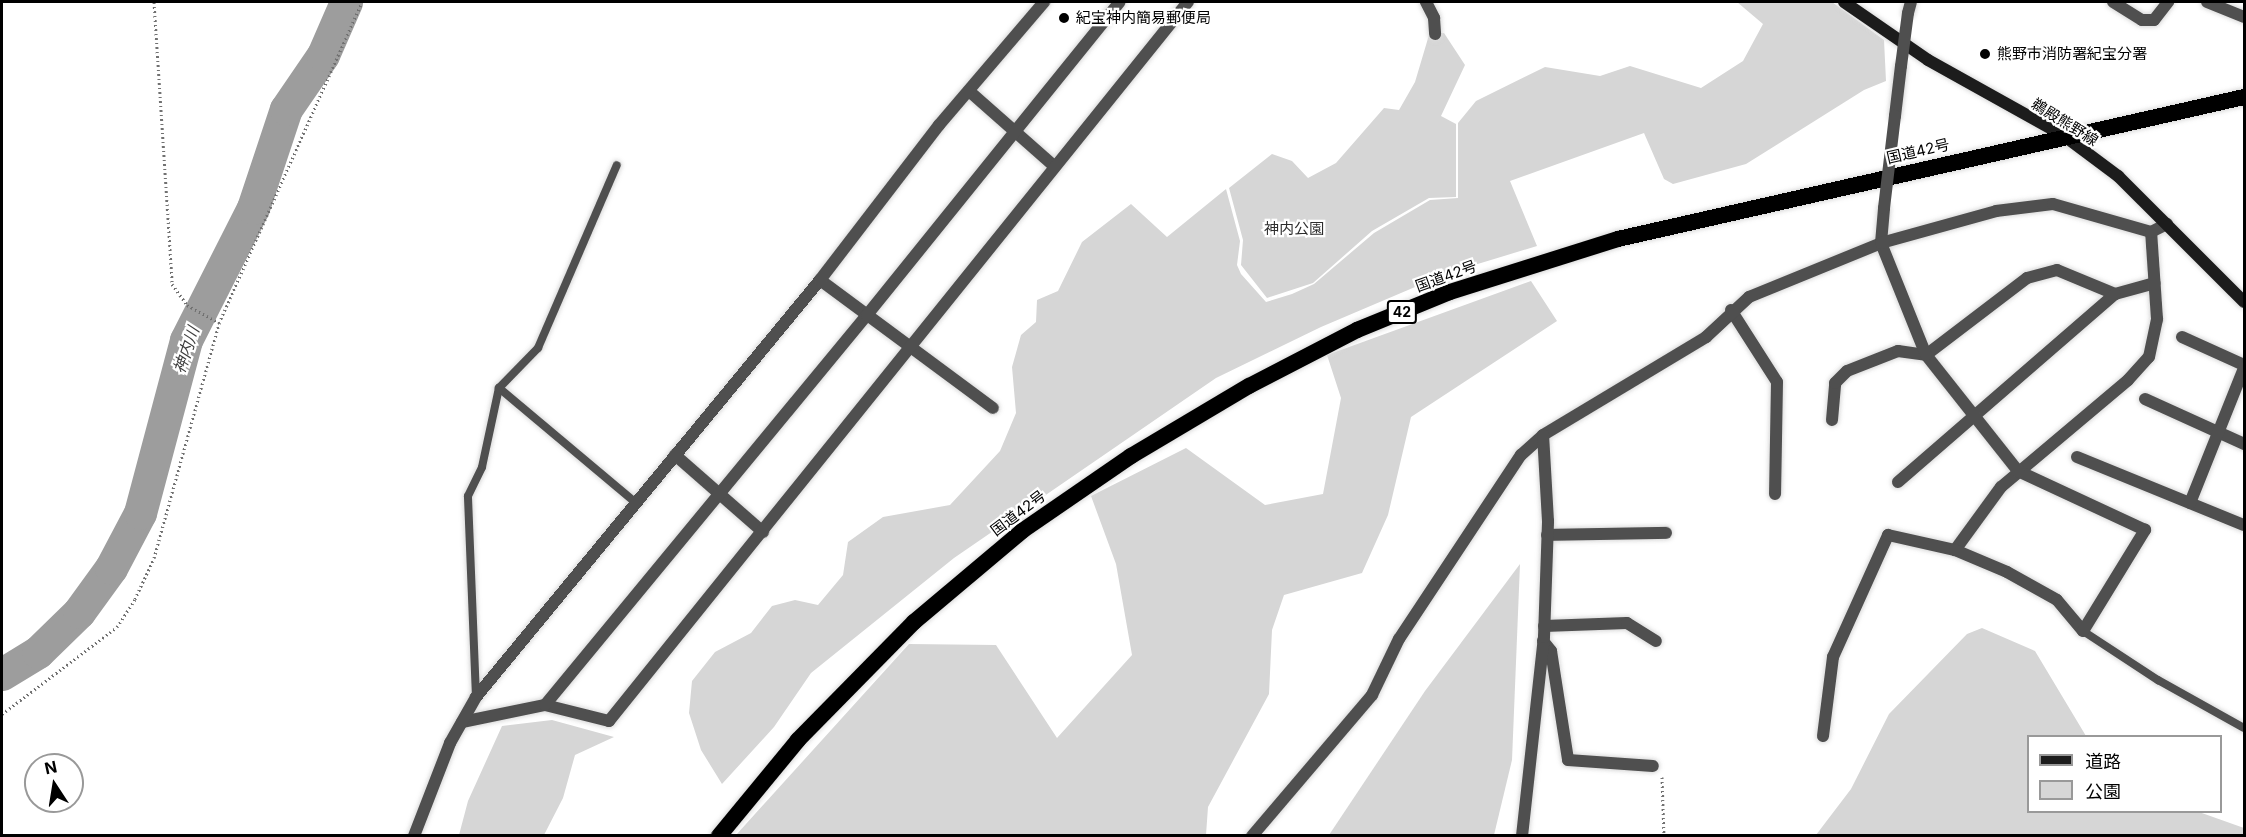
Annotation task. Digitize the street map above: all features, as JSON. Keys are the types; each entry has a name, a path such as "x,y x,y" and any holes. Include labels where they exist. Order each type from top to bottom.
{"highway":[{"name":"国道42号","path":"719,836 798,740 914,621 1022,531 1131,456 1249,386 1357,330 1450,292 1618,239 2063,135 2244,97"}],"main road":[{"name":"鵜殿熊野線","path":"1844,2 1928,60 2063,135 2118,176 2244,302"}],"street":[{"path":"414,836 462,722 476,697 820,280 969,91 1044,2"},
{"path":"545,705 720,495 1120,2"},
{"path":"462,722 545,705 609,721 1188,2"},
{"path":"1426,2 1434,18 1435,34"},
{"path":"2113,2 2142,20 2154,20 2168,2"},
{"path":"2207,2 2244,17"},
{"path":"1823,736 1833,657 1888,535 1955,550 2007,572 2057,600 2084,631 2145,530 2018,471 1926,356 1881,243 1910,7"},
{"path":"969,91 1054,166"},
{"path":"1252,836 1372,695 1399,639 1521,455 1543,435 1706,337 1731,310 1749,297 1881,243 1996,211 2053,204 2151,232 2167,224"},
{"path":"1955,550 2001,487 2128,380 2149,357 2157,319 2151,232"},
{"path":"1832,420 1835,383 1847,371 1898,351 1926,356 2026,278 2057,270 2115,294"},
{"path":"820,280 993,408"},
{"path":"1898,482 2115,294 2155,283"},
{"path":"1731,310 1777,382 1775,494"},
{"path":"2182,337 2244,366 2190,503"},
{"path":"2145,399 2244,444"},
{"path":"1522,836 1544,626 1547,535 1543,435"},
{"path":"675,455 763,532"},
{"path":"2077,457 2244,525"},
{"path":"1547,535 1666,533"},
{"path":"1544,626 1627,623 1656,641"},
{"path":"1543,641 1551,651 1568,760 1657,769"}],"lane":[{"path":"476,697 468,496 482,467 499,388 538,348 617,165"},
{"path":"499,388 636,503"},
{"path":"2084,631 2158,680 2244,728"}],"path":[{"path":"154,2 172,285 187,305 219,322"},
{"path":"2,714 117,627 135,599 154,558 219,322 362,2"},
{"path":"1657,769 1664,836"}],"green space":[{"path":"1737,2 1832,2 1884,40 1886,81 1864,90 1746,164 1673,184 1664,179 1644,133 1510,181 1537,246 1448,273 1321,327 1216,378 954,558 811,673 774,727 722,784 701,750 689,713 692,681 715,652 751,633 772,606 795,600 818,605 843,575 848,542 883,517 950,505 1000,451 1016,413 1012,367 1021,335 1036,322 1037,300 1058,291 1082,242 1131,204 1167,237 1226,189 1240,241 1237,265 1241,274 1266,302 1292,294 1314,284 1374,233 1430,200 1458,198 1458,123 1476,101 1545,67 1600,76 1630,66 1701,88 1743,61 1763,24"},
{"name":"神内公園","path":"1444,33 1465,65 1441,116 1456,124 1456,197 1429,198 1372,231 1313,283 1267,298 1241,265 1243,240 1229,188 1272,154 1292,161 1308,178 1336,163 1384,108 1399,110 1415,82 1429,35"},
{"path":"1531,281 1557,321 1411,417 1388,515 1362,573 1284,595 1272,630 1269,694 1208,807 1206,835 736,835 909,644 996,645 1057,738 1132,655 1116,564 1091,496 1186,448 1265,505 1323,494 1341,398 1327,355"},
{"path":"1520,564 1512,760 1494,835 1329,835 1425,691"},
{"path":"1982,628 2035,651 2085,735 2027,735 2027,813 2202,813 2244,828 2244,835 1816,835 1851,789 1889,714 1967,634"},
{"path":"552,720 614,737 575,755 563,798 544,835 459,835 468,801 502,726"}],"waterway":[{"name":"神内川","path":"2,674 38,652 79,612 111,568 140,513 186,340 253,208 286,109 323,55 346,2"}],"place":[{"name":"紀宝神内簡易郵便局","path":"1064,18"},
{"name":"熊野市消防署紀宝分署","path":"1985,54"}]}
